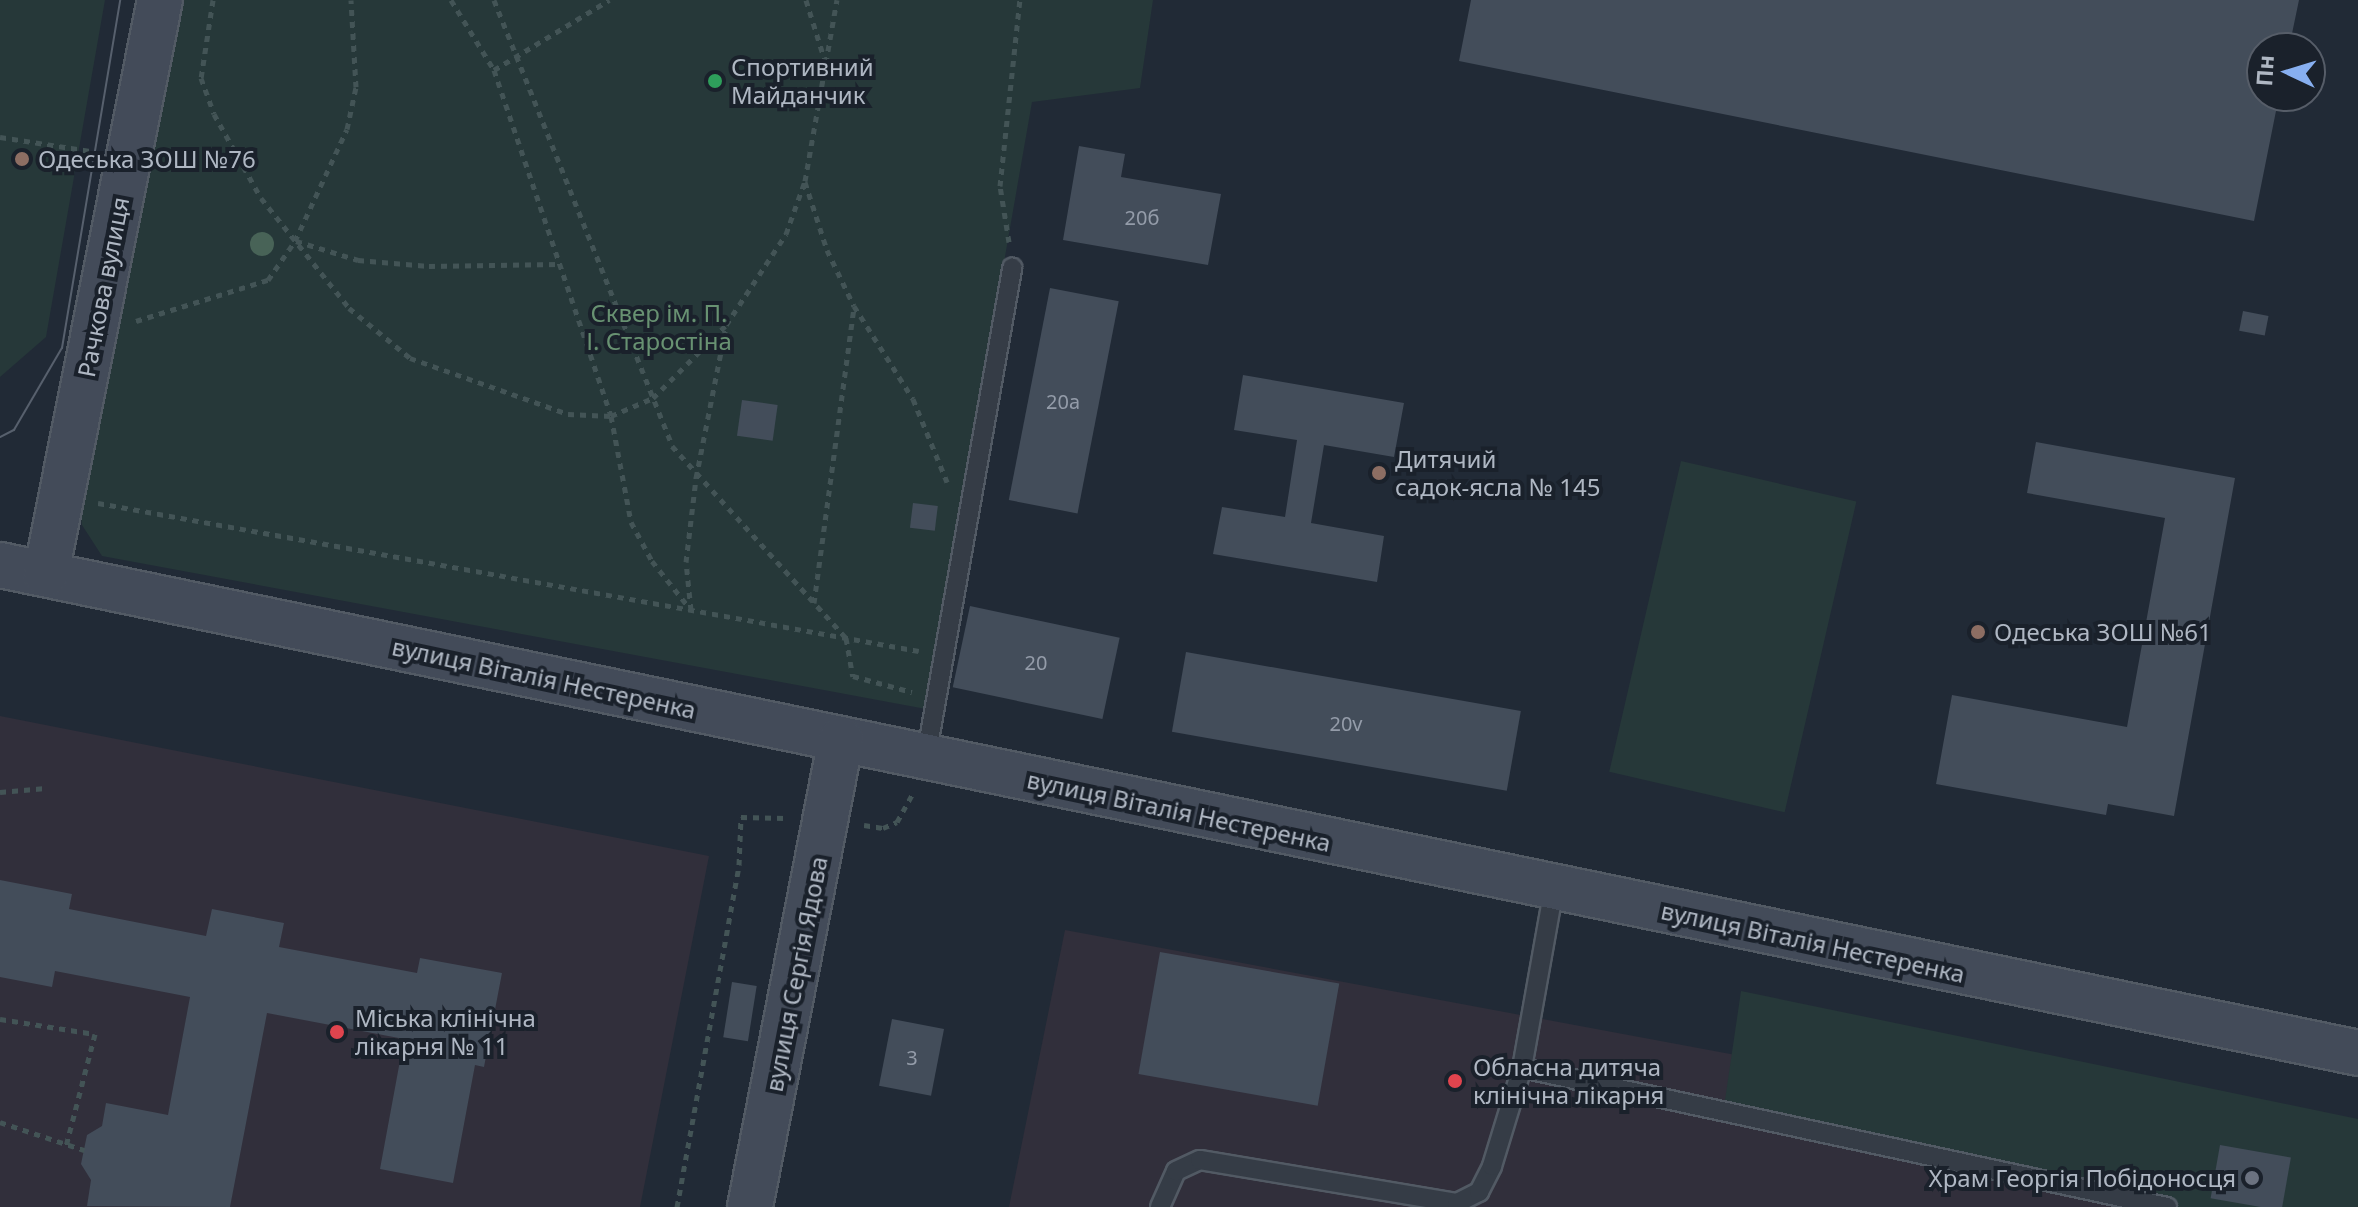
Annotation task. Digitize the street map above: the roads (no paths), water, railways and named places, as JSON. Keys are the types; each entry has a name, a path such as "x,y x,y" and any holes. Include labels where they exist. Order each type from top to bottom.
{"main road":[{"name":"Рачкова вулиця","path":"46,574 160,0"},
{"name":"вулиця Віталія Нестеренка","path":"0,565 2358,1053"},
{"name":"вулиця Сергія Ядова","path":"750,1207 841,740"}],"lane":[{"path":"926,758 1012,267"},
{"path":"1160,1207 1176,1171 1200,1160 1457,1203 1479,1192 1492,1166 1522,1068 1554,889"},
{"path":"1522,1068 2167,1207"}],"tram line":[{"path":"0,437 14,430 62,348 120,0"}],"place":[{"name":"Спортивний Майданчик","path":"715,81"},
{"name":"Одеська ЗОШ №76","path":"22,159"},
{"name":"Дитячий садок-ясла № 145","path":"1379,473"},
{"name":"Одеська ЗОШ №61","path":"1978,632"},
{"name":"Міська клінічна лікарня № 11","path":"337,1032"},
{"name":"Обласна дитяча клінічна лікарня","path":"1455,1081"},
{"name":"Храм Георгія Побідоносця","path":"2252,1178"}],"park label":[{"name":"Сквер ім. П. І. Старостіна","path":"659,327"}]}
